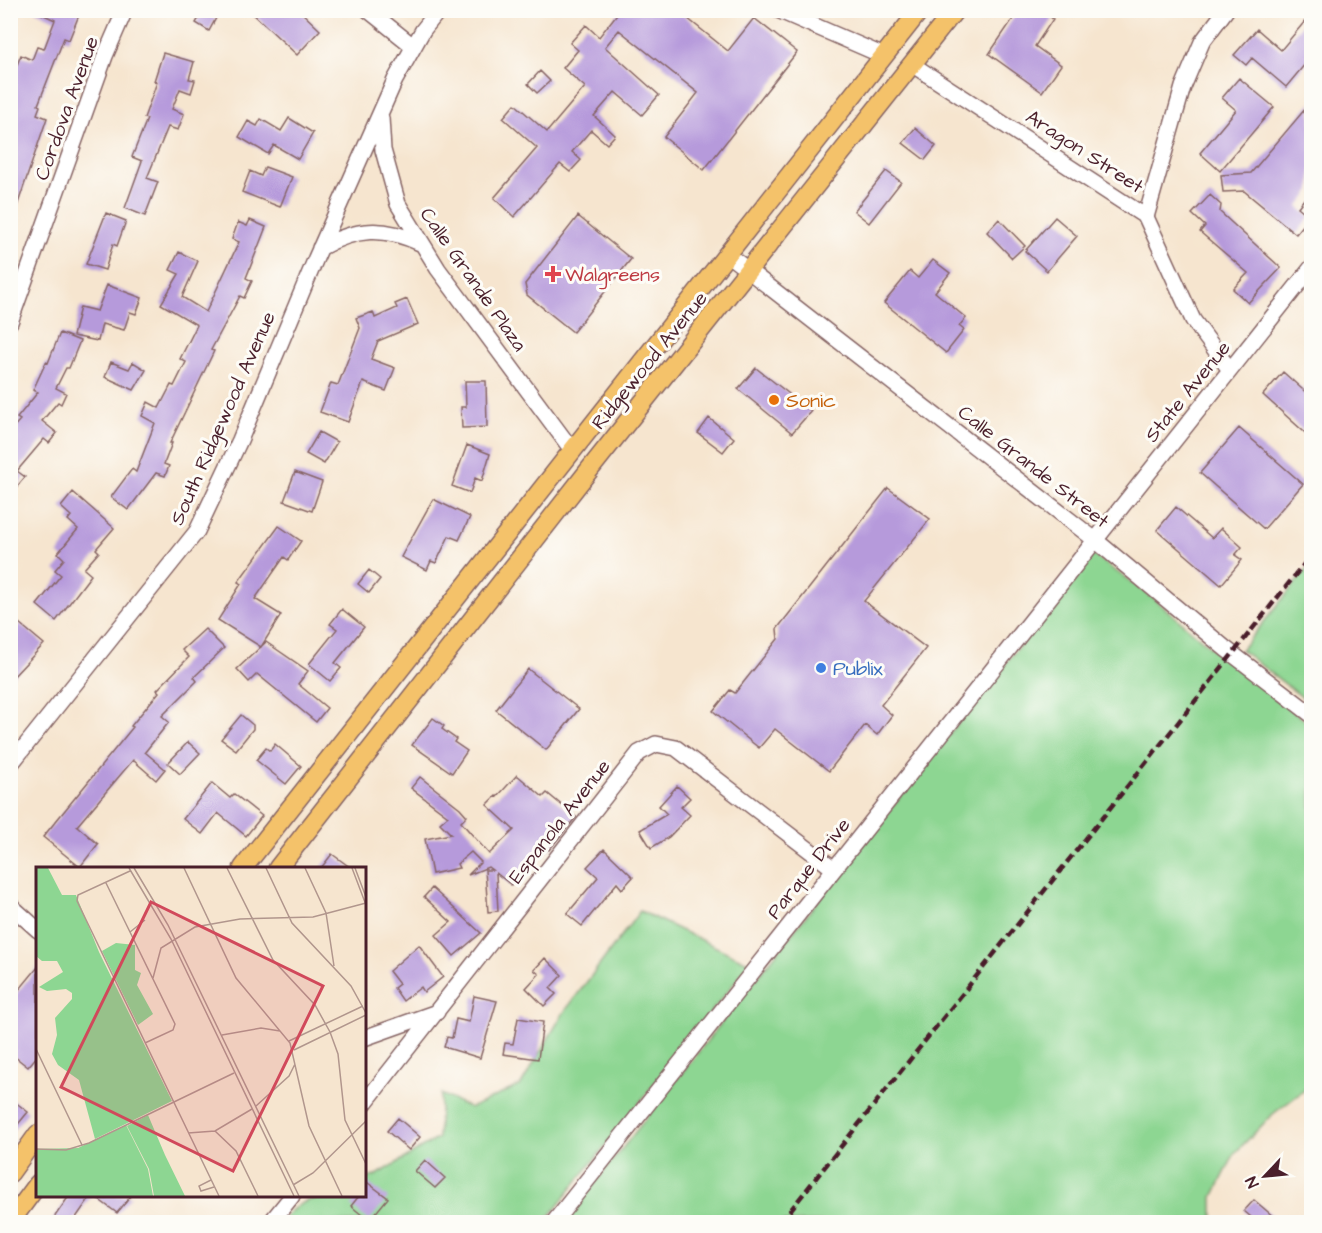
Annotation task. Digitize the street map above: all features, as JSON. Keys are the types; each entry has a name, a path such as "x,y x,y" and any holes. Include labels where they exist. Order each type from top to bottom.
{"main road":[{"name":"Ridgewood Avenue","path":"244,867 920,10"},
{"name":"Ridgewood Avenue","path":"279,867 955,10"},
{"path":"429,631 425,651 429,676"},
{"path":"10,1173 36,1137"},
{"path":"10,1222 36,1187"}],"street":[{"name":"Cordova Avenue","path":"10,322 105,56 125,10"},
{"path":"368,10 413,46"},
{"name":"South Ridgewood Avenue","path":"10,765 197,531 240,440 320,248 395,80 413,46 439,10"},
{"path":"778,10 884,56"},
{"path":"1146,217 1183,87 1202,42 1226,10"},
{"name":"Aragon Street","path":"913,64 1146,217 1193,320 1230,370"},
{"name":"Calle Grande Plaza","path":"380,116 388,177 398,204 420,243 573,450"},
{"path":"320,248 354,233 377,230 396,232 420,243"},
{"name":"Calle Grande Street","path":"727,254 1094,540 1226,649 1311,715"},
{"name":"State Avenue","path":"1094,540 1311,267"},
{"name":"Parque Drive","path":"554,1222 1094,540"},
{"name":"Espanola Avenue","path":"366,1101 639,753 656,744 675,748 834,869"},
{"path":"10,905 36,928"},
{"path":"366,1037 437,1012"},
{"path":"271,1222 291,1197"}],"green space":[{"path":"1092,554 1152,597 1220,655 1311,725 1311,1085 1273,1114 1235,1153 1213,1197 1213,1222 564,1222"},
{"path":"1311,564 1311,704 1241,650"},
{"path":"640,911 750,963 545,1222 285,1222 283,1219 292,1210 310,1200 320,1197 366,1197 366,1179 377,1175 438,1138 441,1094 470,1108 521,1085 562,1015"}],"building":[{"path":"33,10 81,10 69,40 64,38 38,105 40,106 37,114 47,118 12,221 10,82 21,55 32,60 37,47 44,49 55,20"},
{"path":"249,10 299,10 320,30 297,55"},
{"path":"620,10 677,10 728,51 754,18 797,52 704,170 664,137 698,93 619,30 605,47 659,95 642,115 615,92 594,116 615,135 607,144 591,130 572,152 581,160 570,172 560,164 514,217 494,198 537,148 503,118 515,104 547,132 585,87 563,68 578,50 570,43 586,25 599,37"},
{"path":"1019,10 1041,10 1053,19 1035,46 1061,65 1042,92 989,54"},
{"path":"203,11 216,18 209,31 196,23"},
{"path":"1311,14 1311,57 1286,87 1252,58 1246,65 1234,55 1257,29 1281,50"},
{"path":"163,53 194,62 189,79 195,80 191,93 180,89 172,109 184,114 178,130 168,127 147,178 158,182 145,216 125,208 142,161 132,157 147,119 144,118 157,82 154,81"},
{"path":"540,71 550,81 537,93 528,84"},
{"path":"1239,78 1274,107 1220,171 1200,153 1236,110 1222,98"},
{"path":"1311,102 1311,190 1298,207 1310,217 1296,234 1244,191 1223,192 1221,175 1251,173"},
{"path":"289,118 313,133 298,159 274,145 268,154 239,137 248,121 257,126 261,119 281,131"},
{"path":"915,128 936,146 925,160 903,143"},
{"path":"265,167 292,177 280,207 242,192 250,171 261,176"},
{"path":"886,171 901,182 869,223 854,211"},
{"path":"1210,195 1221,205 1220,212 1281,268 1248,303 1233,289 1248,273 1200,232 1205,226 1192,214"},
{"path":"106,213 126,221 117,246 113,244 105,270 86,264"},
{"name":"Walgreens","path":"578,216 631,259 573,332 527,295 525,284"},
{"path":"1055,217 1077,236 1047,271 1025,251"},
{"path":"999,219 1025,246 1012,258 987,232"},
{"path":"250,220 266,227 246,278 252,281 244,298 240,296 211,350 214,351 170,443 172,443 164,464 169,466 165,476 156,473 128,510 111,497 132,469 136,472 155,423 142,416 148,402 159,408 171,385 174,386 186,362 180,359 197,325 161,304 179,274 170,270 179,252 198,261 182,297 206,312 239,242 232,239 238,222 247,226"},
{"path":"933,260 950,273 935,292 966,318 959,326 964,330 946,353 884,303 910,271 918,278"},
{"path":"107,285 142,298 136,314 130,312 124,330 102,324 98,341 73,336 80,307 97,311"},
{"path":"407,299 418,324 378,341 371,359 395,368 386,391 363,382 348,422 320,412 331,383 338,385 360,328 356,318 373,312 375,318 397,308 395,304"},
{"path":"60,333 80,341 69,368 66,368 56,388 66,393 61,404 58,402 42,421 57,433 49,443 44,439 17,471 25,477 10,495 10,431 20,420 17,418 38,392 33,390 46,362 48,363"},
{"path":"111,362 129,369 133,362 146,370 134,390 105,377"},
{"name":"Sonic","path":"756,368 811,411 792,433 738,389"},
{"path":"1283,372 1311,397 1311,438 1263,395"},
{"path":"465,381 486,381 487,427 462,428 461,407 466,407"},
{"path":"709,418 734,438 723,452 698,433"},
{"path":"1239,428 1303,484 1264,529 1200,473"},
{"path":"319,432 337,442 324,464 306,454"},
{"path":"467,445 490,454 482,481 475,478 470,493 452,486"},
{"path":"295,472 322,482 312,511 284,501"},
{"path":"888,488 930,519 864,601 926,648 881,705 892,715 877,735 865,725 829,771 775,729 759,748 713,711 730,690 735,693 778,639 777,629"},
{"path":"73,492 114,528 96,549 99,552 84,569 91,575 56,621 37,605 61,575 55,570 64,559 58,553 78,529 68,520 71,516 61,507"},
{"path":"433,499 470,517 459,540 449,536 436,563 431,561 427,570 401,557"},
{"path":"1176,507 1212,538 1221,528 1242,547 1235,555 1242,560 1221,585 1157,530"},
{"path":"279,526 301,541 288,560 284,557 255,599 281,615 261,647 218,620 241,584 238,582"},
{"path":"369,570 380,579 369,593 358,584"},
{"path":"342,609 364,627 335,663 341,668 330,681 309,664 337,629 330,624"},
{"path":"19,623 44,644 10,680 10,633"},
{"path":"205,629 224,648 194,677 197,681 162,716 169,722 145,752 165,769 156,780 133,760 77,826 98,844 80,867 43,837 133,727 131,726 159,692 157,690 189,657 182,650"},
{"path":"266,642 308,671 298,684 327,708 316,722 257,674 249,682 237,669"},
{"path":"528,669 579,709 546,750 496,710"},
{"path":"241,715 253,725 253,729 236,750 221,739"},
{"path":"433,718 444,726 442,729 456,739 454,742 467,751 452,773 412,745"},
{"path":"188,742 200,753 180,774 168,763"},
{"path":"275,744 301,766 286,784 256,760 266,748 270,751"},
{"path":"517,775 543,797 547,793 576,817 549,850 542,844 511,885 496,873 498,911 488,912 485,870 492,870 488,867 468,875 481,862 471,852 457,864 459,868 432,874 425,839 451,834 440,823 448,816 411,788 420,777 460,808 467,816 461,822 489,854 514,830 487,805"},
{"path":"212,783 230,798 234,794 262,816 246,836 218,813 202,834 183,819"},
{"path":"677,786 690,798 681,807 690,815 669,837 651,848 640,830 667,814 659,806"},
{"path":"604,849 633,877 622,889 617,883 582,926 567,914 598,877 587,867"},
{"path":"332,854 350,867 322,867"},
{"path":"432,888 481,933 454,956 436,935 451,922 424,897"},
{"path":"419,945 443,977 424,992 421,987 403,1001 394,988 399,984 389,971"},
{"path":"545,958 562,975 550,988 556,994 544,1006 526,988 539,974 534,970"},
{"path":"36,969 36,1057 28,1067 10,1053 10,1001"},
{"path":"474,996 497,1001 480,1058 444,1047 447,1037 452,1038 456,1019 469,1022"},
{"path":"518,1018 543,1022 538,1059 503,1054 505,1043 513,1044"},
{"path":"10,1098 28,1112 10,1134"},
{"path":"398,1118 420,1137 409,1150 387,1131"},
{"path":"425,1160 445,1178 435,1188 415,1171"},
{"path":"366,1182 388,1198 369,1221 351,1206 358,1197 366,1197"},
{"path":"68,1197 90,1197 73,1222 51,1222"},
{"path":"95,1197 130,1197 117,1213"},
{"path":"1254,1200 1280,1222 1257,1222 1244,1211"}],"railway":[{"path":"781,1222 1312,554"}],"place":[{"name":"Walgreens","path":"553,274"},
{"name":"Sonic","path":"774,400"},
{"name":"Publix","path":"821,668"}]}
